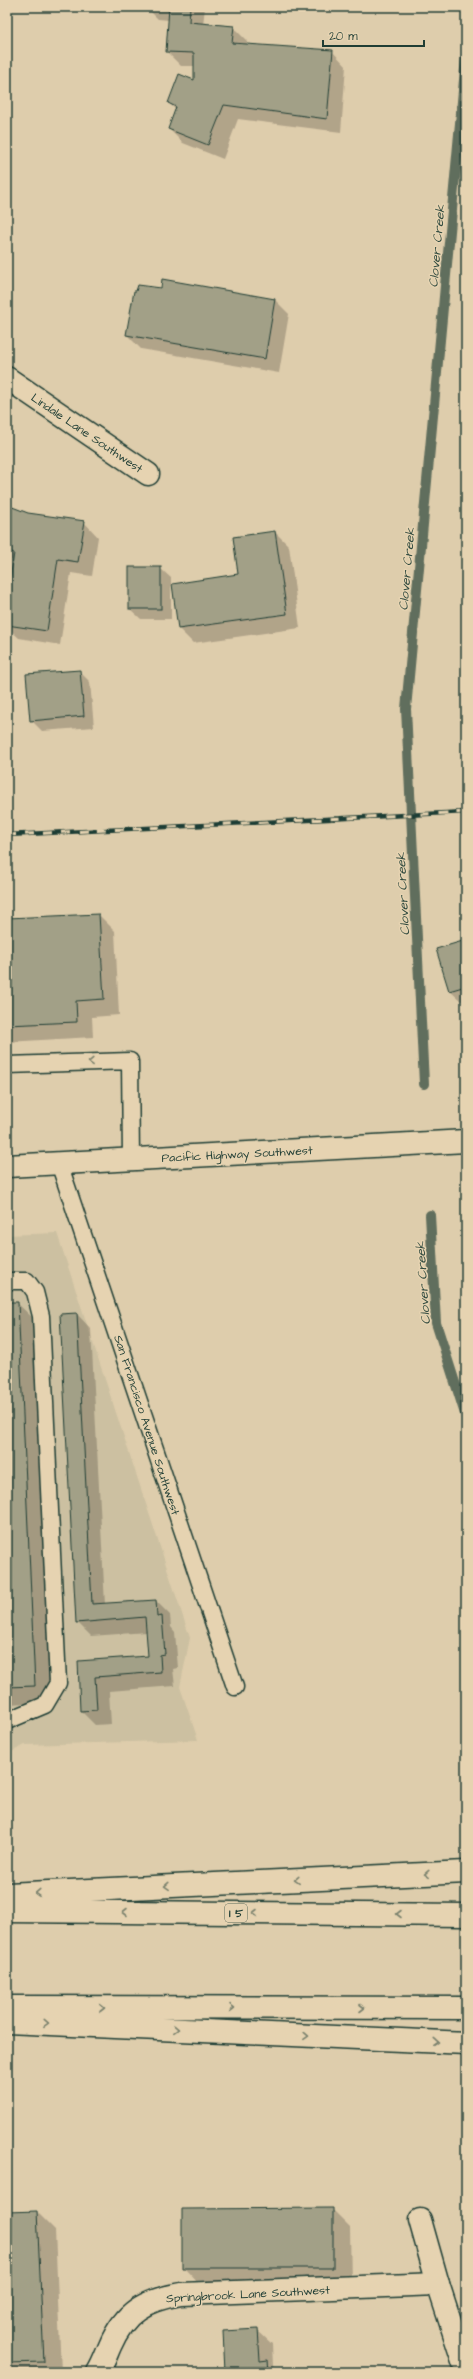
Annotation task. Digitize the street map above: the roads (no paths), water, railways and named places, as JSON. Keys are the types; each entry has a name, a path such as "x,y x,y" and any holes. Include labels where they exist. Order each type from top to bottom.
{"main road":[{"name":"Lindale Lane Southwest","path":"7,378 148,474"},
{"name":"Pacific Highway Southwest","path":"7,1166 466,1141"},
{"path":"7,1894 466,1872"},
{"name":"I 5","path":"7,1911 466,1915"},
{"path":"7,2007 466,2008"},
{"path":"7,2022 466,2043"},
{"path":"420,2220 438,2284 466,2370"},
{"name":"Springbrook Lane Southwest","path":"98,2372 122,2325 137,2308 159,2298 181,2294 438,2284"}],"lane":[{"path":"7,1065 130,1061 131,1159"},
{"name":"San Francisco Avenue Southwest","path":"59,1163 235,1687"},
{"path":"7,1281 27,1281 35,1292 41,1316 58,1683 45,1705 7,1721"}],"waterway":[{"name":"Clover Creek","path":"424,1084 406,709 466,58"},
{"name":"Clover Creek","path":"430,1215 436,1323 466,1417"}],"railway":[{"path":"7,835 466,812"}]}
